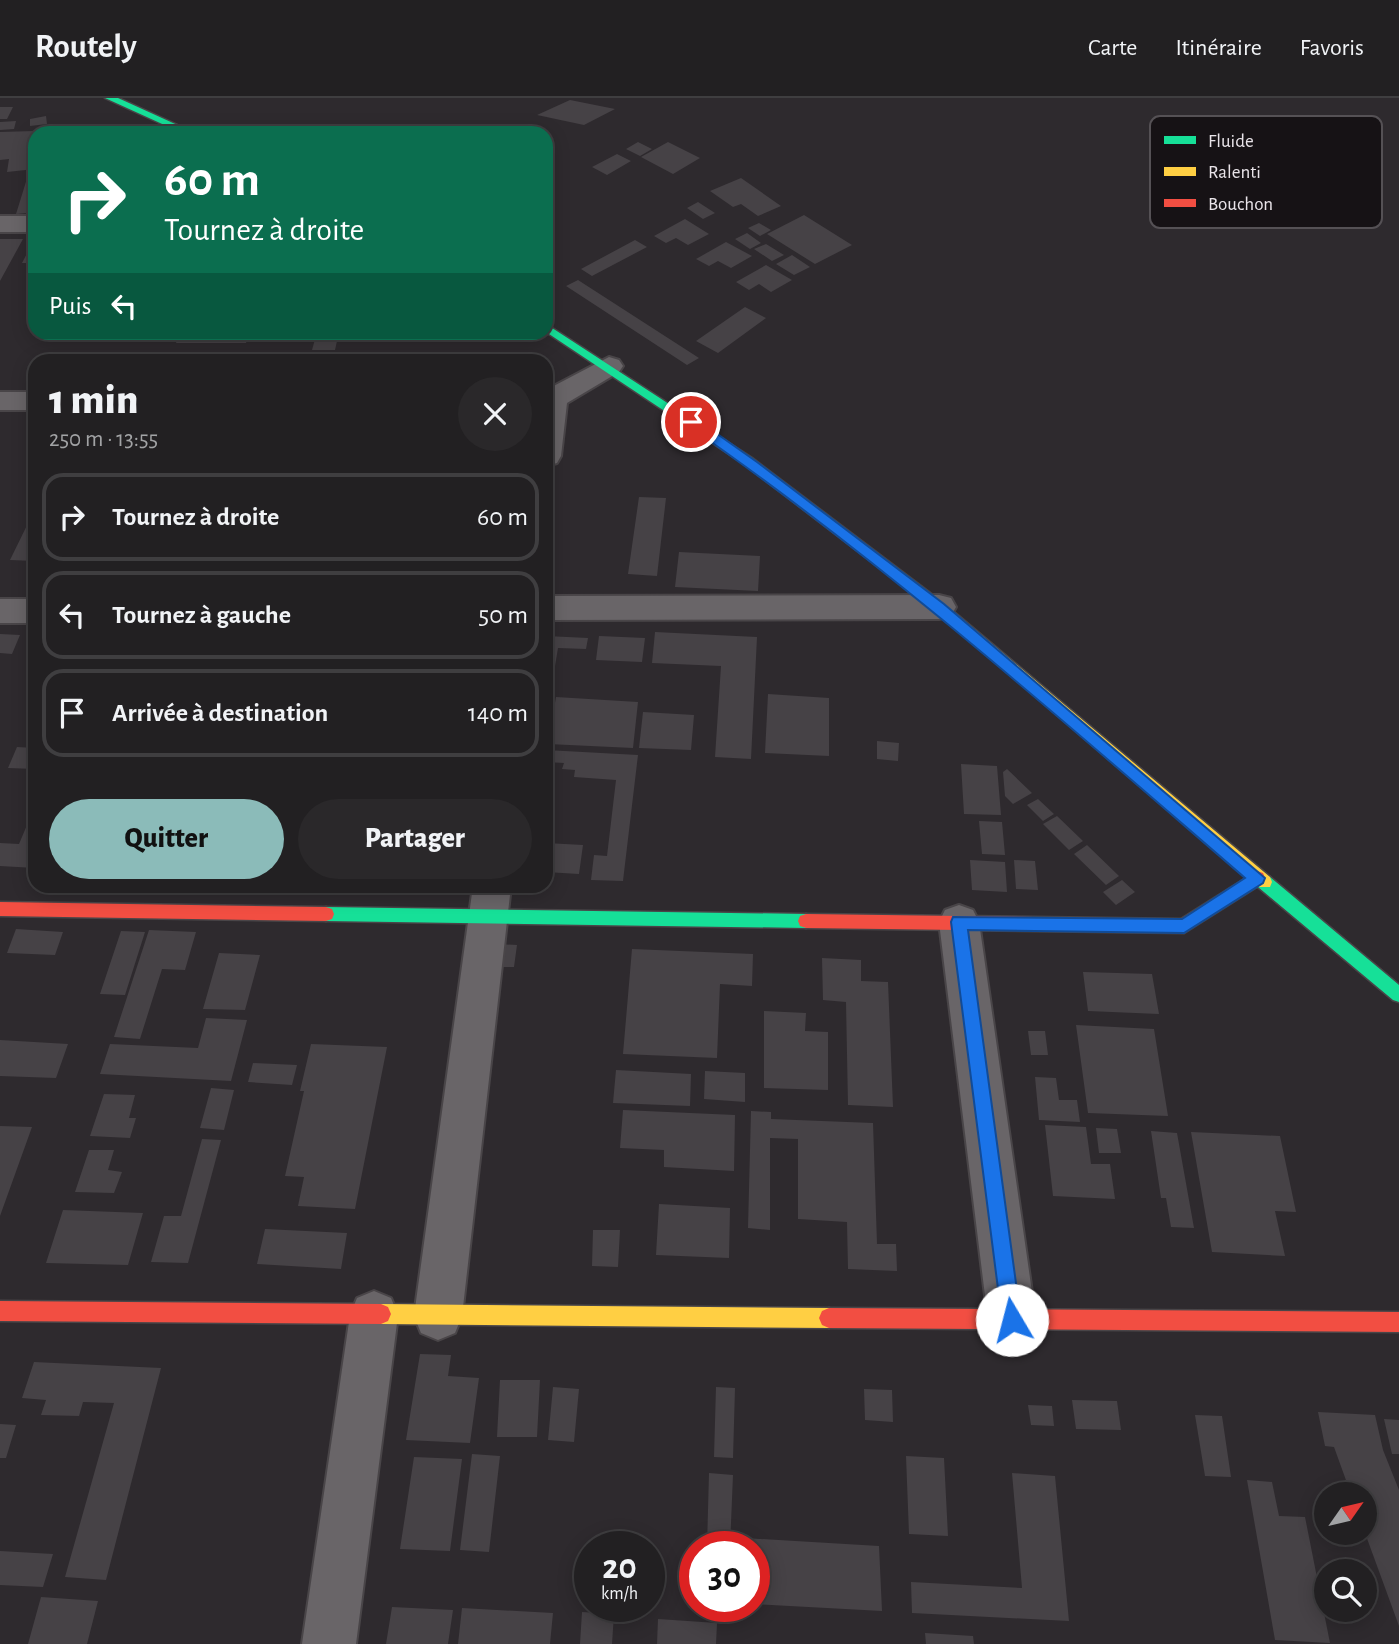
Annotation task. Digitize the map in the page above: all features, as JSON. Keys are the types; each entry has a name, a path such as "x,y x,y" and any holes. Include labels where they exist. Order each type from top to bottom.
{"street":[{"path":"103,100 172,126"},
{"path":"0,224 28,224"},
{"path":"553,331 609,366 753,465 939,607 1257,878 1399,995"},
{"path":"553,397 609,366"},
{"path":"0,401 28,401"},
{"path":"553,608 939,607"},
{"path":"0,611 28,611"},
{"path":"0,909 491,901 959,922 1184,926 1257,878"},
{"path":"438,1315 491,901"},
{"path":"959,922 1012,1320"},
{"path":"0,1311 1399,1322"},
{"path":"329,1644 374,1315"}],"building":[{"path":"570,100 615,109 584,125 537,115"},
{"path":"0,107 13,107 7,119 0,119"},
{"path":"46,116 47,124 30,126 30,119"},
{"path":"16,121 14,129 0,130 0,122"},
{"path":"28,131 28,170 7,172 9,159 0,160 0,132"},
{"path":"638,142 652,149 640,156 626,149"},
{"path":"668,142 700,158 673,174 641,157"},
{"path":"617,154 631,161 607,175 592,167"},
{"path":"28,175 28,213 16,214"},
{"path":"741,178 781,206 758,216 741,204 733,207 710,191"},
{"path":"698,202 715,213 703,219 687,208"},
{"path":"804,215 852,245 815,264 767,234"},
{"path":"685,219 709,234 688,245 676,238 666,243 654,236"},
{"path":"759,223 771,230 760,236 748,228"},
{"path":"747,233 761,243 750,249 735,239"},
{"path":"0,239 23,239 0,281"},
{"path":"635,240 647,247 592,276 581,269"},
{"path":"726,242 752,256 731,268 718,261 709,266 696,259"},
{"path":"766,244 784,255 772,261 754,249"},
{"path":"28,251 28,263 22,263"},
{"path":"792,255 810,267 794,275 776,264"},
{"path":"766,265 792,280 771,292 759,284 749,290 736,282"},
{"path":"578,280 699,358 687,365 566,286"},
{"path":"745,307 766,318 718,353 696,341"},
{"path":"177,340 247,340 246,343 176,343"},
{"path":"315,340 337,340 335,350 312,350"},
{"path":"639,497 666,498 657,576 628,574"},
{"path":"28,523 28,561 10,560"},
{"path":"679,552 760,556 758,591 675,587"},
{"path":"655,632 757,637 751,759 715,757 721,666 652,663"},
{"path":"0,634 20,635 12,654 0,653"},
{"path":"553,636 588,638 586,649 558,648 555,666"},
{"path":"599,636 645,638 642,662 596,660"},
{"path":"768,694 829,698 829,756 765,753"},
{"path":"556,697 638,702 633,748 553,744"},
{"path":"643,712 694,715 691,750 639,748"},
{"path":"877,741 899,743 898,761 877,759"},
{"path":"17,747 28,748 28,769 8,768"},
{"path":"553,750 638,755 623,881 591,880 594,855 607,856 616,780 574,777 575,770 562,769 564,763 553,762"},
{"path":"961,764 997,766 1001,815 964,814"},
{"path":"1007,769 1032,793 1013,804 1005,796 1003,772"},
{"path":"1038,799 1054,814 1043,821 1027,805"},
{"path":"1057,816 1083,841 1069,850 1043,824"},
{"path":"979,821 1002,822 1005,855 982,854"},
{"path":"28,823 28,868 0,866 0,843 19,844"},
{"path":"553,843 583,845 579,874 553,872"},
{"path":"1087,845 1119,876 1106,885 1074,854"},
{"path":"970,860 1005,862 1007,892 972,890"},
{"path":"1014,860 1035,861 1038,890 1016,889"},
{"path":"1122,880 1135,892 1116,905 1103,892"},
{"path":"16,929 63,932 55,955 7,953"},
{"path":"149,930 196,932 185,970 162,969 140,1039 114,1037"},
{"path":"121,931 145,932 125,995 100,994"},
{"path":"498,944 517,945 514,967 495,967"},
{"path":"632,949 753,954 752,986 720,984 717,1058 623,1054"},
{"path":"219,953 260,955 245,1010 203,1009"},
{"path":"822,958 861,960 861,981 888,982 893,1107 848,1105 846,1002 823,1000"},
{"path":"1083,972 1152,974 1159,1014 1088,1011"},
{"path":"764,1011 806,1013 805,1031 828,1032 828,1090 764,1088"},
{"path":"206,1018 247,1020 231,1081 100,1074 110,1044 198,1048"},
{"path":"1076,1025 1154,1029 1168,1116 1088,1113"},
{"path":"1028,1031 1045,1031 1048,1055 1031,1055"},
{"path":"0,1040 68,1044 56,1078 0,1076"},
{"path":"311,1044 387,1047 355,1209 298,1206 304,1177 285,1176 304,1091 300,1091"},
{"path":"253,1063 297,1065 292,1085 248,1082"},
{"path":"616,1070 691,1074 690,1106 613,1103"},
{"path":"705,1071 745,1073 745,1102 704,1099"},
{"path":"1035,1077 1056,1078 1059,1100 1077,1100 1080,1122 1039,1120"},
{"path":"211,1088 234,1090 224,1130 200,1128"},
{"path":"104,1094 135,1095 129,1118 136,1118 130,1138 90,1136"},
{"path":"623,1110 735,1115 734,1171 664,1167 664,1150 620,1148"},
{"path":"751,1111 771,1112 771,1119 873,1123 877,1244 896,1244 897,1271 848,1269 847,1222 798,1219 798,1139 770,1138 770,1230 748,1228"},
{"path":"1045,1125 1086,1127 1091,1164 1110,1164 1115,1199 1053,1196"},
{"path":"0,1126 32,1127 0,1216"},
{"path":"1096,1128 1117,1129 1121,1153 1099,1153"},
{"path":"1151,1131 1177,1133 1194,1228 1171,1227 1166,1198 1161,1198"},
{"path":"1191,1132 1280,1136 1296,1212 1275,1211 1285,1256 1212,1252"},
{"path":"202,1139 221,1140 188,1263 151,1262 164,1216 181,1216"},
{"path":"89,1150 114,1150 108,1170 122,1172 114,1193 75,1192"},
{"path":"659,1204 730,1208 729,1258 656,1255"},
{"path":"63,1210 143,1213 128,1265 46,1263"},
{"path":"265,1229 347,1233 341,1269 257,1264"},
{"path":"593,1230 620,1230 618,1267 592,1266"},
{"path":"420,1354 451,1355 448,1376 479,1378 470,1443 406,1440"},
{"path":"34,1362 161,1368 106,1580 65,1577 114,1403 83,1402 79,1416 41,1415 46,1400 22,1398"},
{"path":"500,1380 540,1380 537,1437 497,1437"},
{"path":"553,1387 579,1389 574,1442 548,1440"},
{"path":"716,1387 735,1388 733,1458 714,1457"},
{"path":"864,1389 892,1390 893,1422 865,1420"},
{"path":"1072,1400 1117,1401 1121,1430 1076,1429"},
{"path":"1028,1405 1052,1406 1054,1426 1031,1425"},
{"path":"1318,1412 1375,1415 1383,1450 1399,1490 1399,1626 1377,1566 1377,1559 1375,1559 1369,1545 1377,1545 1377,1482 1347,1482 1334,1447 1325,1446"},
{"path":"1195,1415 1222,1416 1231,1477 1205,1476"},
{"path":"1384,1419 1399,1420 1399,1454 1392,1454"},
{"path":"0,1424 16,1425 6,1458 0,1458"},
{"path":"472,1454 500,1456 489,1552 460,1550"},
{"path":"906,1456 944,1458 948,1536 909,1534"},
{"path":"414,1457 462,1459 450,1551 400,1549"},
{"path":"709,1473 733,1475 731,1531 707,1531"},
{"path":"1012,1473 1055,1476 1069,1621 912,1613 911,1582 1022,1588"},
{"path":"1247,1480 1272,1482 1279,1516 1305,1517 1314,1562 1314,1622 1326,1622 1330,1643 1275,1640"},
{"path":"770,1540 879,1546 882,1611 770,1605"},
{"path":"0,1551 53,1554 43,1587 0,1585"},
{"path":"41,1597 98,1601 87,1644 28,1644"},
{"path":"392,1607 453,1610 448,1644 386,1644"},
{"path":"462,1608 553,1613 550,1644 458,1644"},
{"path":"665,1619 717,1623 716,1644 657,1644 658,1622 665,1622"},
{"path":"581,1622 613,1622 612,1644 580,1644"},
{"path":"925,1633 973,1636 974,1644 926,1644"}],"traffic: fast":[{"path":"110,98 174,126"},
{"path":"553,332 748,461 937,605"},
{"path":"1264,882 1399,995"},
{"path":"326,914 806,921"}],"traffic: slow":[{"path":"937,605 1264,882"},
{"path":"381,1314 829,1318"}],"traffic: jam":[{"path":"806,921 1184,926 1257,878"},
{"path":"0,909 326,914"},
{"path":"0,1311 381,1314"},
{"path":"829,1318 1399,1322"}],"route":[{"path":"691,422 753,465 939,607 1257,878 1184,926 959,922 1012,1320"}]}
